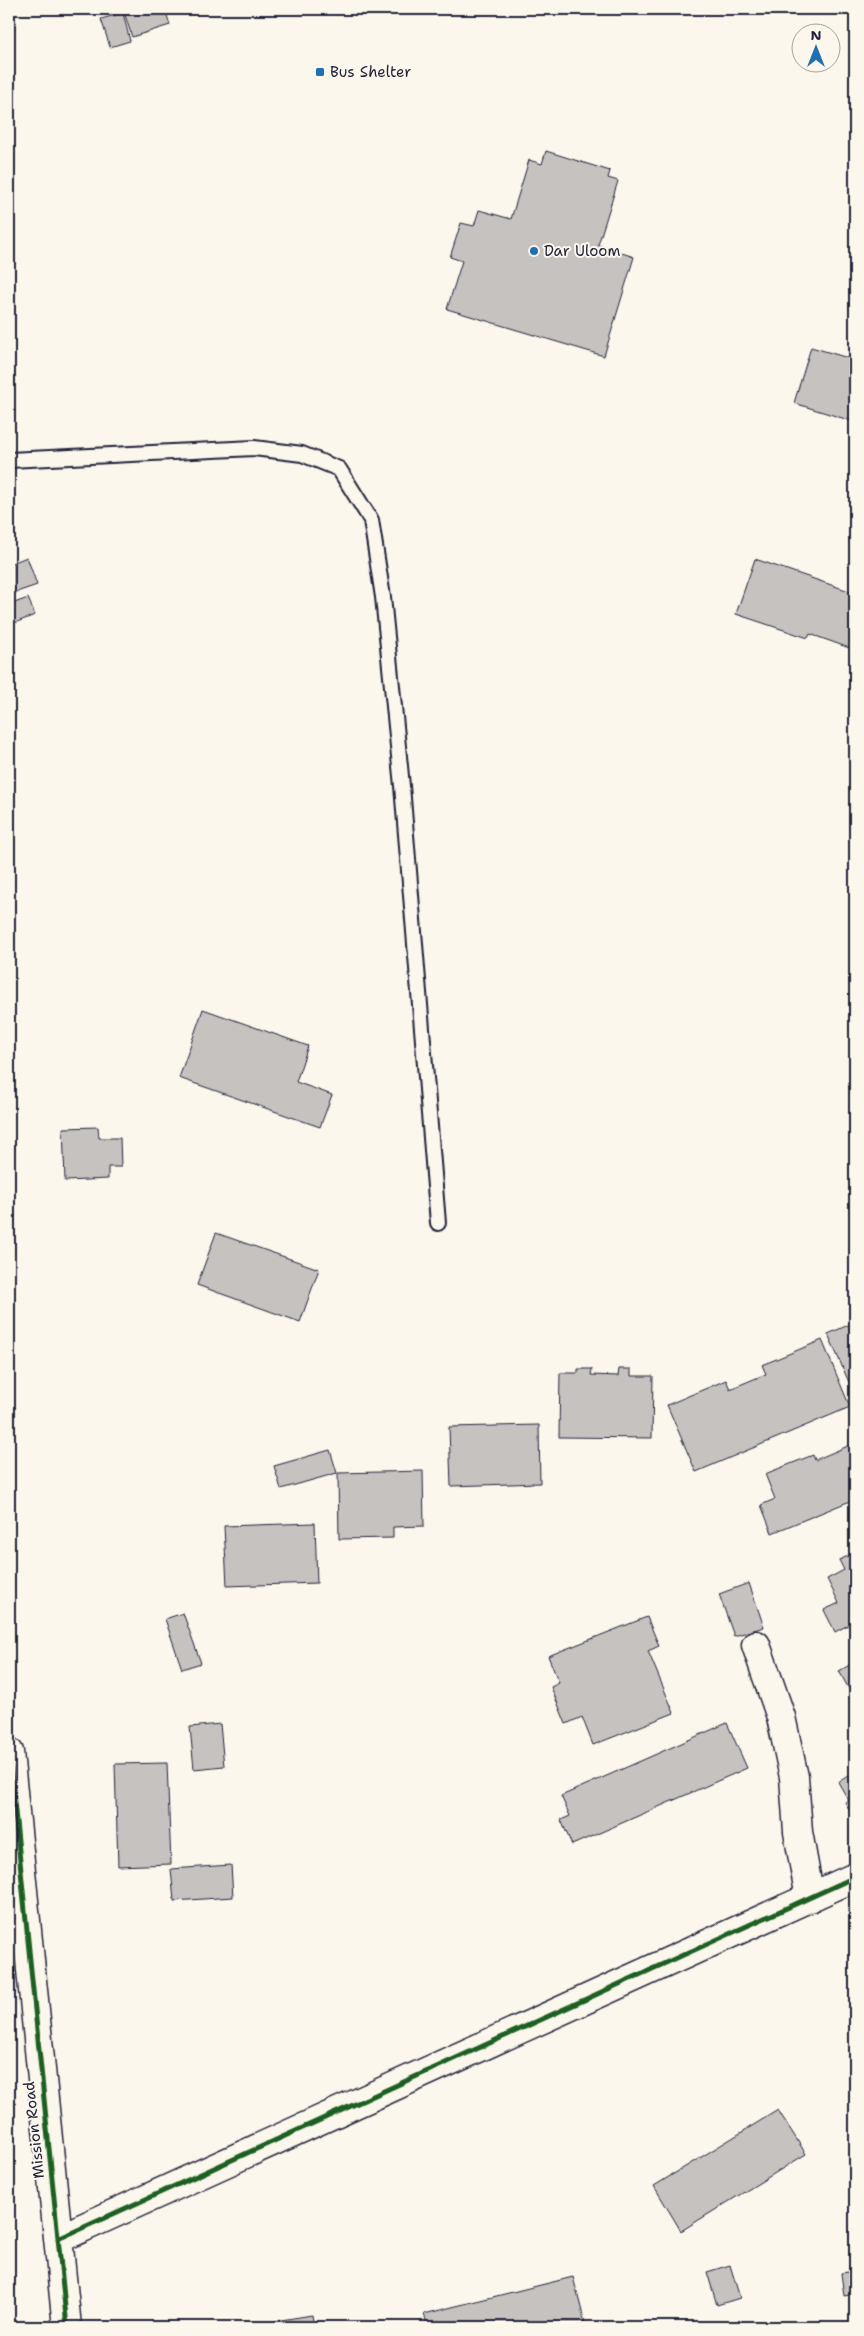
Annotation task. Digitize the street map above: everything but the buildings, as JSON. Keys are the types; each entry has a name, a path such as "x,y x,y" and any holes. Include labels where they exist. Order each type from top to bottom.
{"street":[{"path":"756,1645 781,1717 794,1777 798,1832 810,1898"},
{"name":"Mission Road","path":"9,1752 67,2327"},
{"path":"58,2239 855,1877"}],"lane":[{"path":"9,460 254,448 302,454 339,469 371,520 383,597 401,777 438,1223"}],"cycle path":[{"path":"9,1752 67,2327"},
{"path":"58,2239 855,1877"}],"place":[{"name":"Bus Shelter","path":"320,72"},
{"name":"Dar Uloom","path":"534,251"}]}
